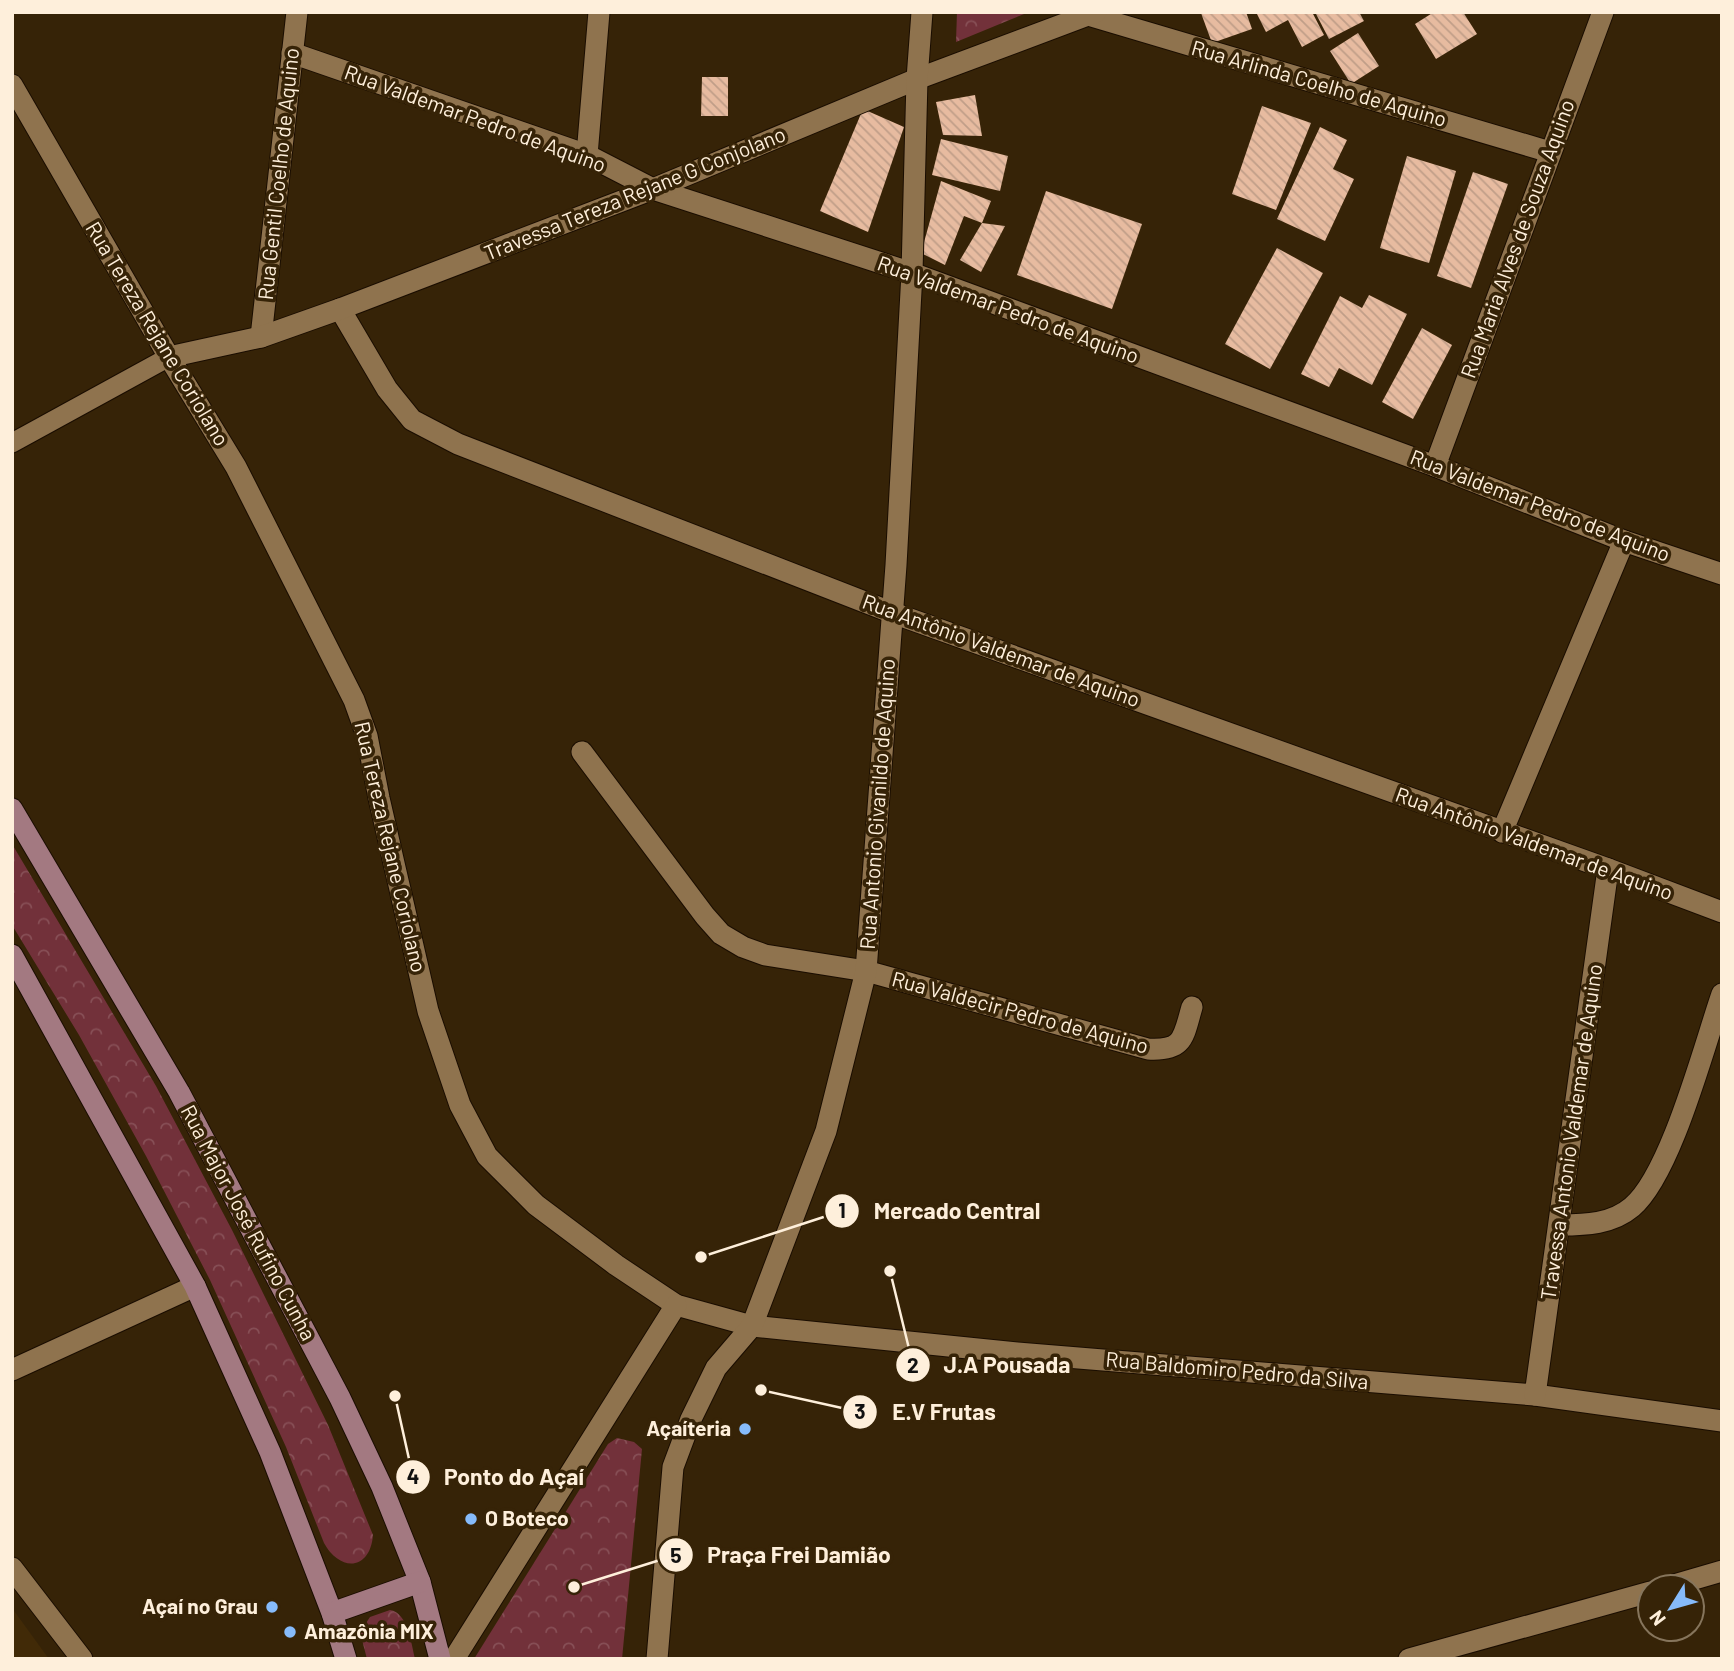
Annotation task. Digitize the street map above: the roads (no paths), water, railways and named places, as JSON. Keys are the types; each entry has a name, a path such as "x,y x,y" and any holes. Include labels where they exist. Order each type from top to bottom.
{"main road":[{"name":"Rua Major José Rufino Cunha","path":"12,809 172,1080 340,1398 382,1488 421,1582 440,1659"},
{"path":"12,955 195,1286 270,1452 332,1613 346,1659"},
{"path":"332,1613 421,1582"}],"street":[{"name":"Rua Gentil Coelho de Aquino","path":"261,337 297,12"},
{"path":"587,155 599,12"},
{"name":"Rua Antonio Givanildo de Aquino","path":"657,1659 673,1467 691,1419 716,1368 752,1326 826,1130 866,971 893,613 912,273 917,79 922,12"},
{"name":"Rua Maria Alves de Souza Aquino","path":"1435,466 1603,12"},
{"name":"Travessa Tereza Rejane G Conjolano","path":"169,357 261,337 340,309 653,189 917,79 1092,14"},
{"name":"Rua Arlinda Coelho de Aquino","path":"1092,14 1550,152"},
{"name":"Rua Valdemar Pedro de Aquino","path":"292,53 587,155 653,189 912,273 1435,466 1624,541 1722,574"},
{"name":"Rua Tereza Rejane Coriolano","path":"12,85 169,357 236,467 354,700 367,736 428,1011 460,1105 487,1156 536,1205 676,1305 752,1326"},
{"name":"Rua Antônio Valdemar de Aquino","path":"340,309 387,389 412,420 458,444 893,613 1722,912"},
{"path":"1502,832 1624,541"},
{"name":"Rua Valdecir Pedro de Aquino","path":"582,752 720,934 743,947 765,955 866,971 1148,1049 1164,1050 1175,1047 1182,1039 1192,1007"},
{"name":"Travessa Antonio Valdemar de Aquino","path":"1535,1395 1608,869"},
{"path":"1560,1225 1606,1222 1632,1207 1653,1180 1679,1120 1722,994"},
{"path":"12,1370 195,1286"},
{"path":"454,1659 676,1305"},
{"name":"Rua Baldomiro Pedro da Silva","path":"752,1326 1017,1353 1535,1395 1722,1421"},
{"path":"12,1568 82,1659"},
{"path":"1409,1659 1636,1596"}],"lane":[{"path":"12,443 169,357"}],"place":[{"name":"Mercado Central","path":"701,1257"},
{"name":"J.A Pousada","path":"890,1271"},
{"name":"E.V Frutas","path":"761,1390"},
{"name":"Ponto do Açaí","path":"395,1396"},
{"name":"Açaíteria","path":"745,1429"},
{"name":"O Boteco","path":"471,1519"},
{"name":"Praça Frei Damião","path":"574,1587"},
{"name":"Açaí no Grau","path":"272,1607"},
{"name":"Amazônia MIX","path":"290,1632"}]}
